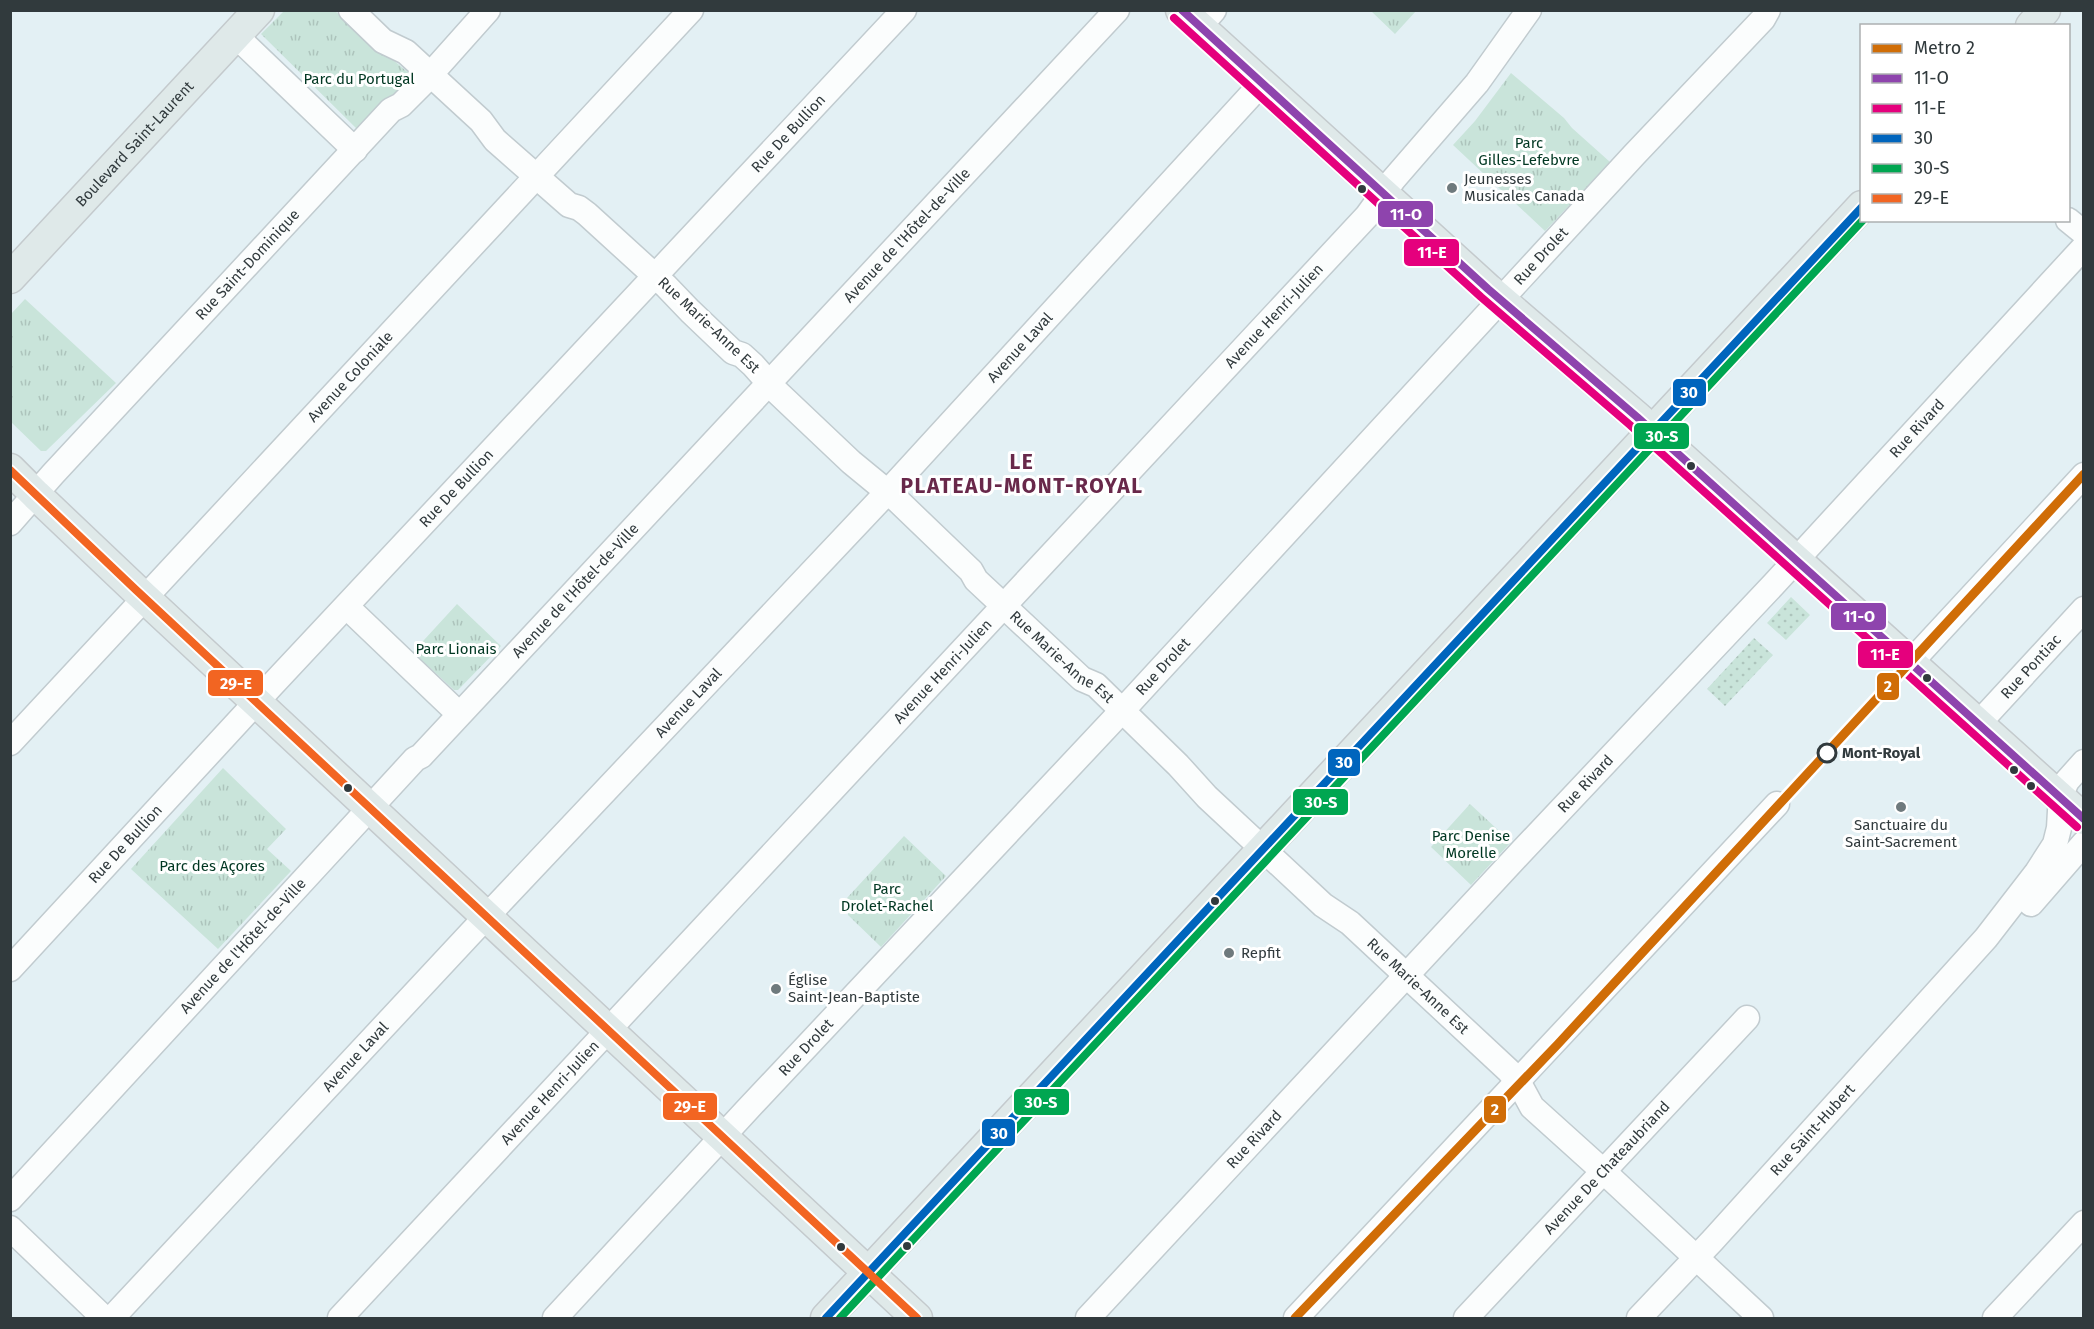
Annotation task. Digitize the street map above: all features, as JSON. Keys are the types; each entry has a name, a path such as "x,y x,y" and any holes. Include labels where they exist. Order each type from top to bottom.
{"main road":[{"name":"Boulevard Saint-Laurent","path":"10,278 259,10"},
{"path":"2033,24 2045,10"},
{"path":"1198,16 1261,84 2084,819"},
{"path":"826,1318 1860,208"},
{"path":"10,469 145,599 917,1318"}],"street":[{"name":"Rue Marie-Anne Est","path":"351,10 383,41 406,52 481,121 495,140 569,205 587,214 656,276 733,352 742,355 753,365 864,475 888,492 949,549 976,580 1082,679 1096,685 1178,765 1207,798 1323,905 1350,923 1509,1071 1532,1107 1761,1318"},
{"name":"Rue Saint-Dominique","path":"10,523 391,110 401,105 488,10"},
{"name":"Avenue Coloniale","path":"10,743 691,10"},
{"name":"Rue De Bullion","path":"10,969 904,10"},
{"name":"Avenue de l'Hôtel-de-Ville","path":"10,1199 370,809 1117,10"},
{"name":"Avenue Henri-Julien","path":"340,1318 1367,216 1477,83 1529,10"},
{"name":"Rue Drolet","path":"555,1318 1122,711 1627,162 1763,19 1768,10"},
{"path":"236,36 355,150"},
{"name":"Avenue Laval","path":"112,1318 487,916 888,492 1261,84"},
{"path":"2070,222 2084,234"},
{"name":"Rue Rivard","path":"1088,1318 1796,560 2084,247"},
{"path":"1910,663 2084,475"},
{"path":"346,607 459,714"},
{"name":"Rue Pontiac","path":"1978,724 2084,609"},
{"path":"2060,797 2067,781 2084,762"},
{"name":"Rue Saint-Hubert","path":"1639,1318 1986,938 2037,872 2055,844 2060,823 2060,797"},
{"path":"1296,1318 1777,804"},
{"name":"Rue Saint-Hubert","path":"1986,938 2029,906 2084,843"},
{"name":"Avenue De Chateaubriand","path":"1466,1318 1747,1018"},
{"path":"1995,1318 2084,1222"},
{"path":"10,1228 104,1318"}],"green space":[{"name":"Parc du Portugal","path":"284,11 335,11 411,75 360,132 261,34"},
{"path":"1371,11 1416,11 1395,34"},
{"name":"Parc Gilles-Lefebvre","path":"1511,73 1564,118 1610,162 1545,231 1453,145 1475,121"},
{"path":"25,299 116,383 46,451 41,451 11,422 11,314"},
{"path":"1791,597 1810,615 1786,640 1767,623"},
{"name":"Parc Lionais","path":"457,604 501,646 458,690 454,690 413,652"},
{"path":"1754,638 1773,655 1725,706 1707,689"},
{"name":"Parc des Açores","path":"223,768 286,829 267,849 291,871 218,949 131,869"},
{"name":"Parc Denise Morelle","path":"1470,804 1511,842 1471,885 1431,847"},
{"name":"Parc Drolet-Rachel","path":"904,836 946,876 881,947 848,915 847,898"}],"metro line":[{"name":"2","path":"1295,1318 1558,1044 2084,474"}],"transit line":[{"name":"11-O","path":"1182,10 1488,289 1637,417 2084,819"},
{"name":"11-E","path":"1174,18 1481,297 1630,425 2077,827"},
{"name":"30","path":"826,1318 1860,209"},
{"name":"30-S","path":"840,1318 1861,222"},
{"name":"29-E","path":"10,470 917,1318"}],"place":[{"name":"Jeunesses Musicales Canada","path":"1452,188"},
{"name":"Mont-Royal","path":"1827,753"},
{"name":"Sanctuaire du Saint-Sacrement","path":"1901,807"},
{"name":"Repfit","path":"1229,953"},
{"name":"Église Saint-Jean-Baptiste","path":"776,989"}],"district":[{"name":"LE PLATEAU-MONT-ROYAL","path":"1022,474"}]}
